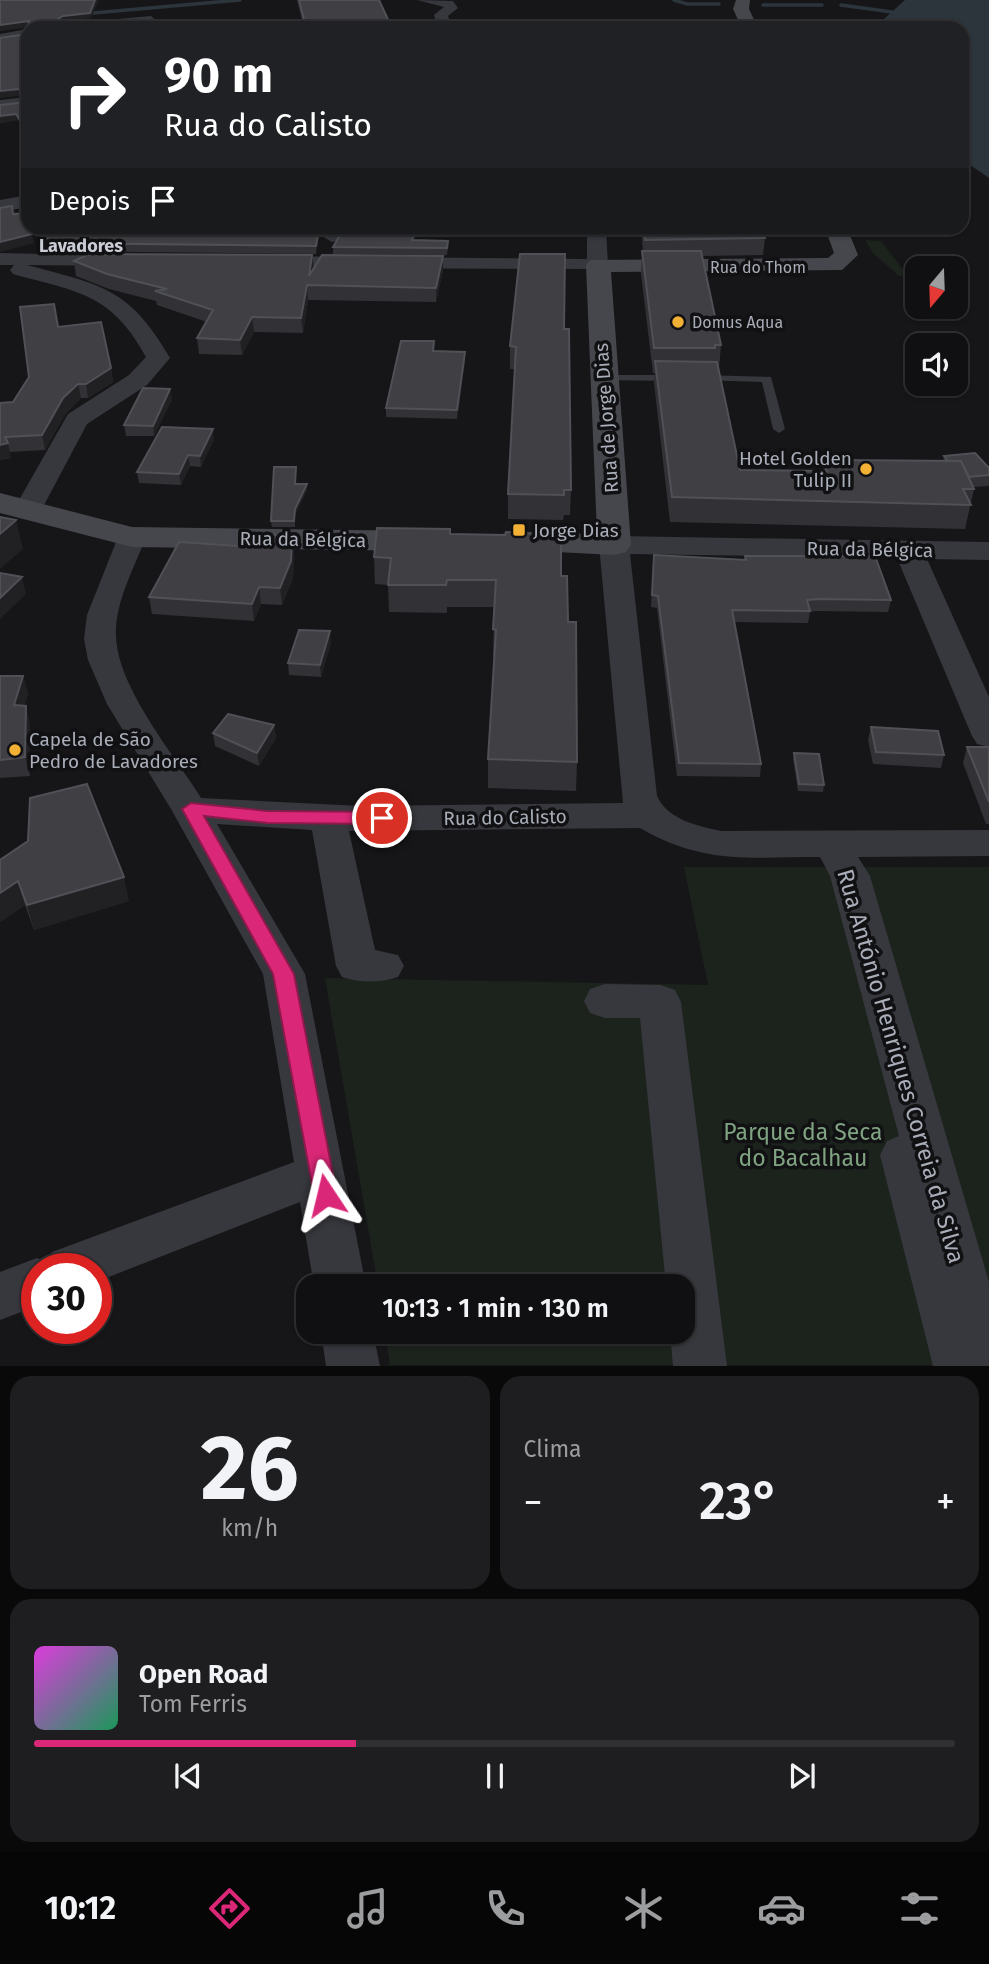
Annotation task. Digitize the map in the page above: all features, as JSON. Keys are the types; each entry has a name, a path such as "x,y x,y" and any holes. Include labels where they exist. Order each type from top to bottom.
{"main road":[{"path":"743,0 741,9 746,21"},
{"name":"Rua do Thom","path":"598,265 819,267 843,260 846,255 839,235"},
{"name":"Rua de Jorge Dias","path":"598,265 602,378 614,545"},
{"name":"Rua da Bélgica","path":"15,505 105,532 132,537 614,545"}],"street":[{"path":"423,0 451,8 441,15 443,21"},
{"path":"0,38 21,34"},
{"path":"0,105 21,99"},
{"path":"0,206 21,202"},
{"name":"Rua de Jorge Dias","path":"596,235 598,265"},
{"path":"0,261 139,260"},
{"path":"0,261 109,295 142,326 158,358 138,380 77,419 15,505"},
{"name":"Rua do Thom","path":"250,261 598,265"},
{"path":"132,537 104,612 100,638 114,685 191,809 284,974 322,1172 338,1274"},
{"name":"Rua de Jorge Dias","path":"614,545 639,796 647,815"},
{"name":"Rua da Bélgica","path":"614,545 989,551"},
{"path":"908,549 989,736"},
{"name":"Rua do Calisto","path":"191,809 267,817 328,818 647,815"},
{"path":"647,815 683,836 721,844 989,843"},
{"path":"328,818 357,966 383,966"},
{"name":"Rua António Henriques Correia da Silva","path":"831,843 830,876 960,1366"},
{"name":"Rua António Henriques Correia da Silva","path":"831,843 850,876 987,1366"},
{"path":"605,1000 660,1002 700,1366"},
{"path":"112,1253 322,1172"},
{"path":"0,1296 21,1288"},
{"path":"350,1344 353,1366"}],"lane":[{"path":"602,378 767,379 779,429"}],"green space":[{"path":"865,240 881,241 905,275 899,276 873,253"},
{"name":"Parque da Seca do Bacalhau","path":"684,867 989,867 989,1365 390,1365 387,1344 695,1344 695,1274 376,1274 325,978 708,985"}],"shaded area":[{"path":"905,0 989,0 989,178 969,164 969,21 884,21"}],"building":[{"path":"0,0 95,0 90,13 63,16 55,21 21,21 0,25"},
{"path":"299,0 379,0 389,21 304,21"},
{"path":"21,35 21,89 0,91 0,38"},
{"path":"21,103 21,122 16,114 0,116 0,105"},
{"path":"12,206 13,214 21,213 21,235 28,235 0,242 0,208"},
{"path":"48,235 318,235 316,246 43,243"},
{"path":"340,235 414,235 412,240 448,241 447,248 333,247"},
{"path":"645,235 764,235 765,238 645,240"},
{"name":"Domus Aqua","path":"642,251 701,251 721,345 715,345 715,348 654,348"},
{"path":"89,254 312,255 309,276 322,255 443,256 436,288 307,285 301,318 252,317 240,340 197,338 213,310 155,291 167,289 107,274 74,261"},
{"path":"520,254 565,254 564,329 569,329 571,490 564,490 564,495 508,494 516,347 510,346"},
{"path":"54,304 58,327 101,322 111,368 86,384 78,384 63,398 42,435 5,437 8,443 0,445 0,403 13,402 29,377 20,307"},
{"path":"401,341 434,341 433,351 465,352 457,410 386,408"},
{"path":"655,361 717,362 740,470 827,471 824,464 836,464 834,460 961,461 974,489 963,489 971,505 672,497"},
{"path":"143,388 170,389 153,426 124,425"},
{"path":"162,427 213,429 200,456 188,455 179,474 137,472"},
{"path":"975,453 989,468 989,475 969,477 961,461 948,461 944,456"},
{"path":"274,467 296,467 295,484 307,484 295,509 294,521 271,521"},
{"path":"0,517 16,520 0,534"},
{"path":"377,528 450,529 450,534 505,535 506,532 561,535 561,576 567,576 568,622 576,622 577,762 488,759 496,630 493,629 496,580 447,580 446,585 388,585 391,558 374,557"},
{"path":"269,535 292,536 291,561 280,588 259,587 252,604 149,597 179,542 268,548"},
{"path":"654,555 746,560 745,556 875,556 891,600 807,600 810,611 732,610 761,764 679,763 658,596 652,595"},
{"path":"0,573 22,577 0,598"},
{"path":"299,630 330,631 320,665 288,663"},
{"name":"Capela de São Pedro de Lavadores","path":"0,676 23,676 14,705 26,706 25,757 0,760"},
{"path":"228,714 274,725 257,753 213,733"},
{"path":"871,727 938,731 944,755 876,752"},
{"path":"967,747 989,747 989,802"},
{"path":"794,753 819,754 824,785 799,784"},
{"path":"87,784 124,877 27,905 18,881 0,893 0,860 28,841 30,798"}],"waterway":[{"path":"82,14 240,0"},
{"path":"674,0 687,4 719,4"},
{"path":"763,5 822,5"},
{"path":"841,5 892,12"}],"place":[{"name":"Domus Aqua","path":"678,322"},
{"name":"Hotel Golden Tulip II","path":"866,469"},
{"name":"Jorge Dias","path":"519,530"},
{"name":"Capela de São Pedro de Lavadores","path":"15,750"}],"district":[{"name":"Lavadores","path":"81,246"}],"route":[{"path":"326,1195 284,974 191,809 267,817 382,818"}]}
